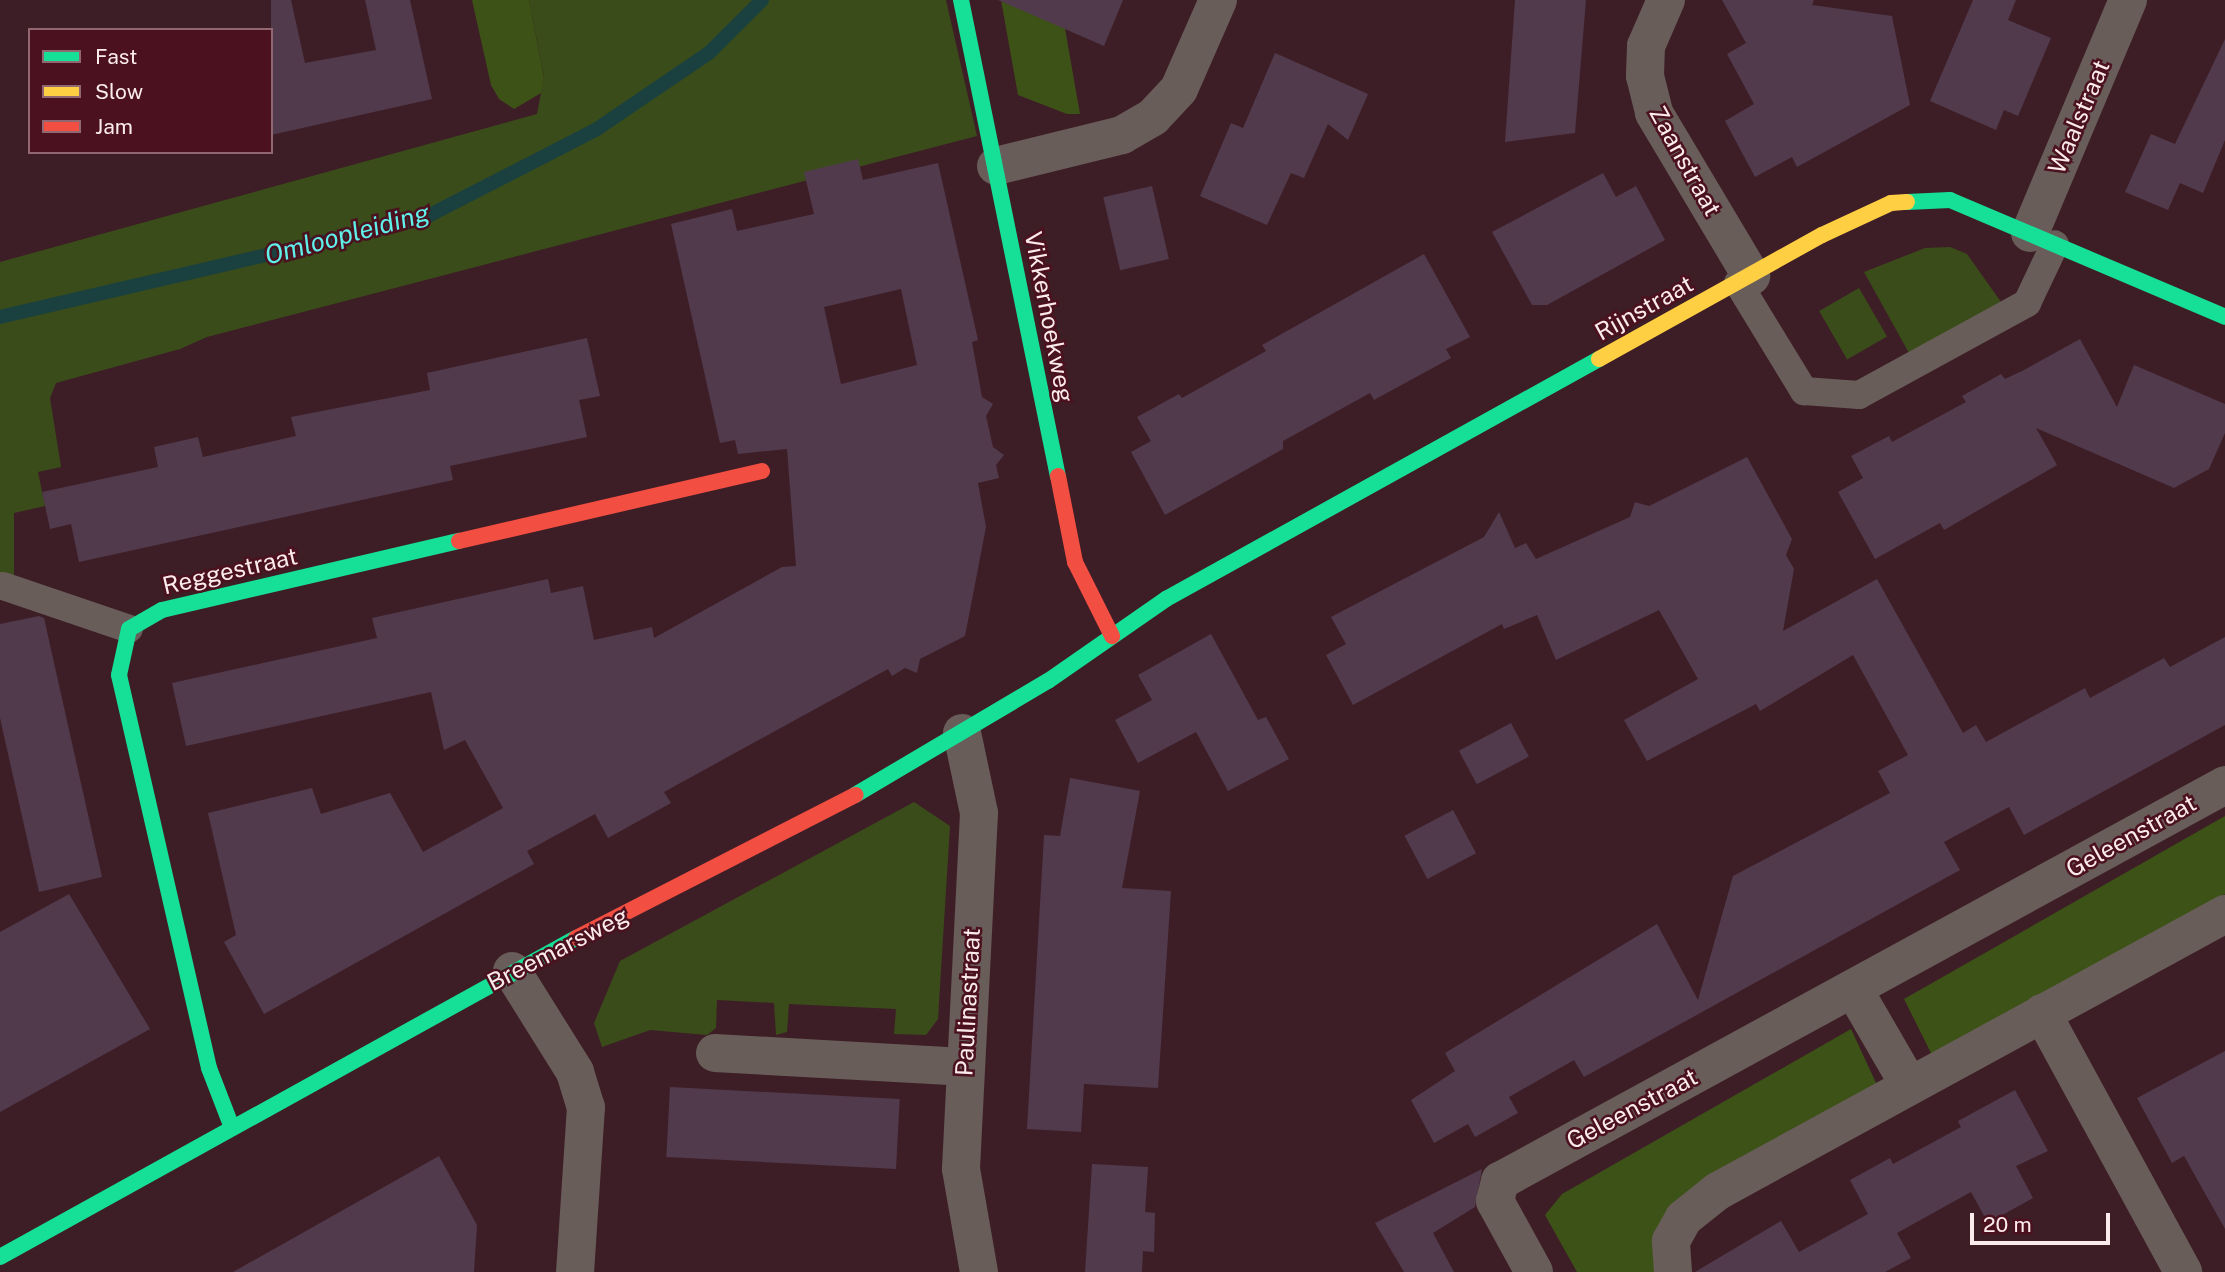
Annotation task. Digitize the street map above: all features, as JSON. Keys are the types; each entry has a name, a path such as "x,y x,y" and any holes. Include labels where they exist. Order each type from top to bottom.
{"street":[{"name":"Vikkerhoekweg","path":"961,0 1075,562 1112,636"},
{"path":"996,166 1122,135 1153,117 1180,89 1218,0"},
{"name":"Zaanstraat","path":"1666,0 1646,46 1646,76 1654,113 1744,279"},
{"name":"Waalstraat","path":"2043,239 2128,0"},
{"name":"Rijnstraat","path":"1112,636 1166,599 1744,279 1891,204 1950,200 2225,317"},
{"name":"Reggestraat","path":"130,629 162,610 762,471"},
{"path":"130,629 119,675 209,1068 231,1125"},
{"name":"Breemarsweg","path":"0,1257 231,1125 512,971 881,781 962,733 1112,636"},
{"name":"Paulinastraat","path":"962,733 979,813 964,1067 961,1170 979,1272"},
{"name":"Geleenstraat","path":"1534,1272 1495,1201 1500,1181 2225,785"},
{"path":"1673,1272 1669,1264 1671,1241 1693,1211 1718,1191 2225,914"},
{"path":"512,971 575,1072 586,1107 575,1272"},
{"path":"1854,990 1909,1085"},
{"path":"2042,1013 2183,1272"},
{"path":"715,1053 964,1067"}],"lane":[{"path":"1744,279 1804,391 1859,396 2027,303 2043,239"},
{"path":"3,586 130,629"}],"green space":[{"path":"472,0 529,0 544,78 541,93 514,109 499,99 491,85"},
{"path":"529,0 946,0 977,136 207,337 180,349 56,383 50,398 61,467 38,472 45,506 14,513 14,577 0,573 0,262 537,114 544,77"},
{"path":"1001,0 1060,0 1080,114 1067,114 1018,95"},
{"path":"1950,247 1967,254 2001,302 1909,353 1864,272 1925,248"},
{"path":"1859,288 1887,336 1847,359 1819,311"},
{"path":"914,802 950,826 938,1019 926,1035 894,1034 896,1009 789,1004 787,1032 776,1035 774,1003 717,1000 716,1028 707,1035 650,1030 602,1047 594,1023 620,961"},
{"path":"2225,816 2225,894 1932,1055 1904,999"},
{"path":"1851,1029 1877,1085 1661,1223 1654,1272 1577,1272 1545,1215 1562,1194"}],"building":[{"path":"271,0 291,0 305,63 376,50 365,0 410,0 432,99 273,135"},
{"path":"998,0 1123,0 1104,46"},
{"path":"1515,0 1586,0 1575,133 1505,142"},
{"path":"1722,0 1814,0 1812,5 1892,16 1910,105 1797,167 1792,157 1755,177 1725,121 1754,104 1727,54 1746,43"},
{"path":"1973,0 2016,0 2008,20 2051,38 2018,116 2004,110 1996,130 1930,101"},
{"path":"2225,39 2225,140 2203,193 2180,183 2168,210 2125,192 2151,134 2175,144"},
{"path":"1275,53 1368,94 1348,140 1328,124 1304,178 1291,173 1267,225 1200,196 1231,123 1243,128"},
{"path":"858,159 863,180 938,163 978,340 972,342 982,397 993,404 986,416 993,447 1004,455 996,465 999,478 978,483 986,527 965,636 920,659 917,673 905,668 892,676 888,669 664,792 671,803 608,838 595,814 527,851 534,864 264,1014 224,942 236,935 208,813 312,788 321,814 390,793 423,852 503,808 465,740 444,750 431,692 186,746 172,683 377,638 372,618 548,579 551,593 583,586 594,640 652,627 654,638 782,567 796,566 787,449 738,454 735,440 720,443 671,224 732,209 737,231 814,214 804,172","holes":["901,289 917,365 841,384 824,307"]},
{"path":"1603,173 1616,197 1636,186 1665,240 1547,305 1532,305 1492,232"},
{"path":"1152,186 1169,259 1120,270 1103,197"},
{"path":"1424,254 1470,337 1446,349 1451,358 1374,400 1370,393 1283,441 1283,449 1165,515 1131,452 1151,441 1137,417 1179,394 1182,398 1266,351 1262,345"},
{"path":"587,338 600,396 579,400 587,437 450,466 453,480 79,562 71,524 50,529 42,492 158,467 154,447 198,437 203,457 296,436 291,417 430,390 427,373"},
{"path":"2080,339 2117,407 2134,365 2225,404 2225,433 2209,469 2174,488 2036,428 2057,465 1944,530 1940,523 1875,559 1838,492 1863,478 1851,456 1889,436 1892,442 1966,402 1962,396 2001,374 2005,379"},
{"path":"1747,457 1792,539 1786,555 1794,569 1783,631 1877,579 1963,733 1976,725 1986,742 2085,688 2090,698 2164,658 2170,667 2225,637 2225,725 2024,835 2009,807 1944,842 1960,870 1584,1077 1574,1060 1509,1097 1518,1113 1475,1137 1468,1124 1434,1143 1411,1100 1455,1071 1445,1053 1657,924 1698,1000 1733,876 1890,793 1878,771 1908,755 1853,655 1760,711 1756,704 1647,761 1624,720 1698,679 1659,610 1556,660 1537,615 1504,629 1502,624 1353,705 1326,655 1346,644 1331,617 1484,537 1499,512 1515,548 1526,543 1536,559 1630,517 1635,502 1649,506"},
{"path":"39,616 44,618 102,877 39,892 0,718 0,624"},
{"path":"1211,634 1258,720 1266,717 1289,759 1228,791 1196,732 1138,763 1115,720 1152,700 1138,675"},
{"path":"1511,723 1529,757 1477,784 1459,751"},
{"path":"1070,778 1140,791 1122,888 1171,891 1158,1088 1084,1084 1081,1132 1027,1129 1044,835 1060,836"},
{"path":"1453,810 1476,853 1427,879 1404,836"},
{"path":"69,894 150,1029 0,1112 0,932"},
{"path":"2225,1051 2225,1229 2184,1156 2172,1163 2137,1098"},
{"path":"670,1087 900,1099 896,1169 666,1157"},
{"path":"2015,1090 2048,1151 2016,1166 2033,1198 1988,1223 1971,1192 1897,1233 1911,1258 1885,1272 1695,1272 1781,1221 1799,1252 1868,1214 1850,1180 1890,1158 1893,1164 1961,1127 1958,1121"},
{"path":"439,1156 477,1225 474,1272 233,1272"},
{"path":"1092,1164 1148,1167 1145,1212 1155,1213 1154,1252 1143,1251 1142,1272 1085,1272"},
{"path":"1482,1169 1475,1207 1433,1233 1454,1272 1404,1272 1375,1223"}],"waterway":[{"name":"Omloopleiding","path":"0,317 422,219 597,129 709,53 762,0"}],"traffic: fast":[{"path":"961,0 1058,476"},
{"path":"1907,202 1950,200 2225,317"},
{"path":"855,795 1048,681 1166,599 1599,359"},
{"path":"231,1125 209,1068 119,675 129,629 162,610 459,541"},
{"path":"0,1257 576,938"}],"traffic: slow":[{"path":"1599,359 1822,235 1891,203 1907,202"}],"traffic: jam":[{"path":"459,541 762,471"},
{"path":"1058,476 1075,562 1112,636"},
{"path":"576,938 855,795"}]}
